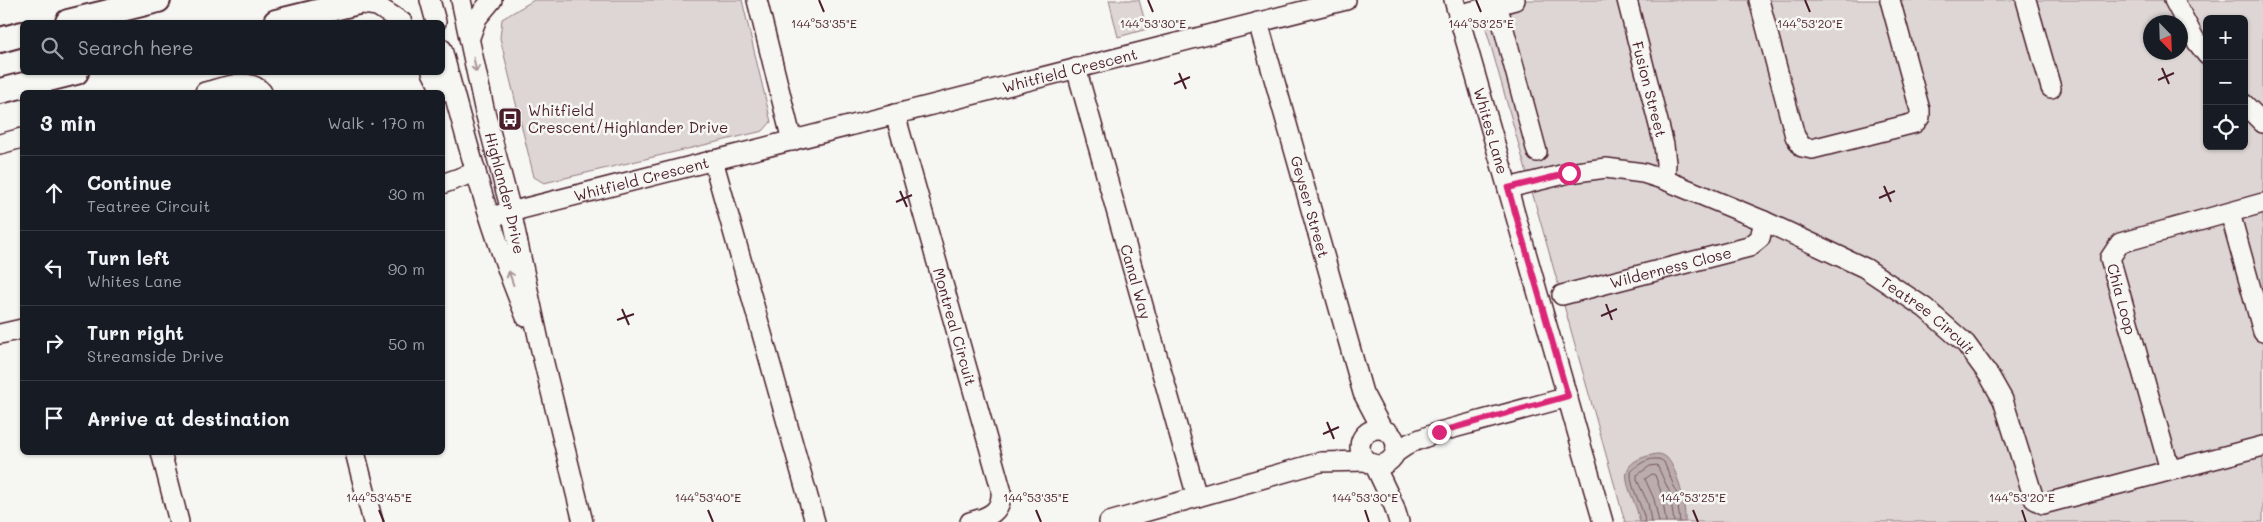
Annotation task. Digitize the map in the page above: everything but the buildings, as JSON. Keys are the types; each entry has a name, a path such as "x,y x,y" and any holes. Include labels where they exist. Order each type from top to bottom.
{"main road":[{"path":"76,20 158,0"},
{"path":"284,20 361,1"},
{"path":"0,40 20,35"},
{"path":"0,91 64,75"}],"street":[{"path":"430,0 435,20"},
{"name":"Highlander Drive","path":"461,0 484,108 511,211 542,356 583,522"},
{"path":"470,37 477,18 492,0"},
{"path":"756,0 792,140"},
{"name":"Whitfield Crescent","path":"490,217 1346,0"},
{"name":"Fusion Street","path":"1628,0 1664,145 1665,180"},
{"path":"1759,0 1795,136 1802,147 1812,149 1914,123 1920,118 1920,110 1890,0"},
{"path":"2026,0 2051,88"},
{"path":"2174,0 2194,38 2203,50"},
{"path":"361,1 377,6 399,20"},
{"path":"1456,7 1503,2 1536,152"},
{"name":"Whites Lane","path":"1456,7 1603,522"},
{"name":"Geyser Street","path":"1258,22 1374,434"},
{"name":"Highlander Drive","path":"445,60 490,217 516,292 542,356"},
{"name":"Canal Way","path":"1076,68 1197,497"},
{"path":"433,75 441,90"},
{"path":"214,90 242,84 254,85 260,90"},
{"path":"445,99 468,144"},
{"path":"2245,105 2263,124"},
{"name":"Montreal Circuit","path":"896,114 1001,489 1001,504 994,513 970,522"},
{"path":"0,144 20,139"},
{"path":"713,160 815,522"},
{"name":"Teatree Circuit","path":"1508,188 1569,173 1606,168 1643,173 1665,180 1764,221 1865,268 1926,308 1966,344 2003,400 2034,499 2043,504 2263,446"},
{"path":"445,183 476,172"},
{"name":"Chia Loop","path":"2170,470 2110,258 2120,243 2263,203"},
{"path":"2230,212 2263,332"},
{"name":"Wilderness Close","path":"1562,294 1749,247 1760,238 1764,221"},
{"path":"0,334 20,329"},
{"path":"1321,462 1382,459 1410,443 1439,432 1568,396"},
{"path":"1109,522 1321,462 1374,434 1439,432"},
{"path":"1374,434 1360,451 1382,459"},
{"path":"1374,434 1395,442 1382,459"},
{"path":"163,455 179,522"},
{"path":"356,455 372,522"},
{"path":"1382,459 1397,514"}],"shaded area":[{"path":"534,0 742,0 771,122 763,131 544,183 534,177 500,38 502,19"},
{"path":"1109,0 1139,0 1147,29 1118,37"},
{"path":"1478,0 2263,0 2263,522 1625,522"}],"water":[{"path":"1657,454 1667,458 1675,471 1683,498 1685,522 1640,522 1629,489 1627,471 1632,464 1641,458"}],"place":[{"name":"Whitfield Crescent/Highlander Drive","path":"510,119"}],"route":[{"path":"1439,432 1568,396 1508,188 1569,173"}]}
